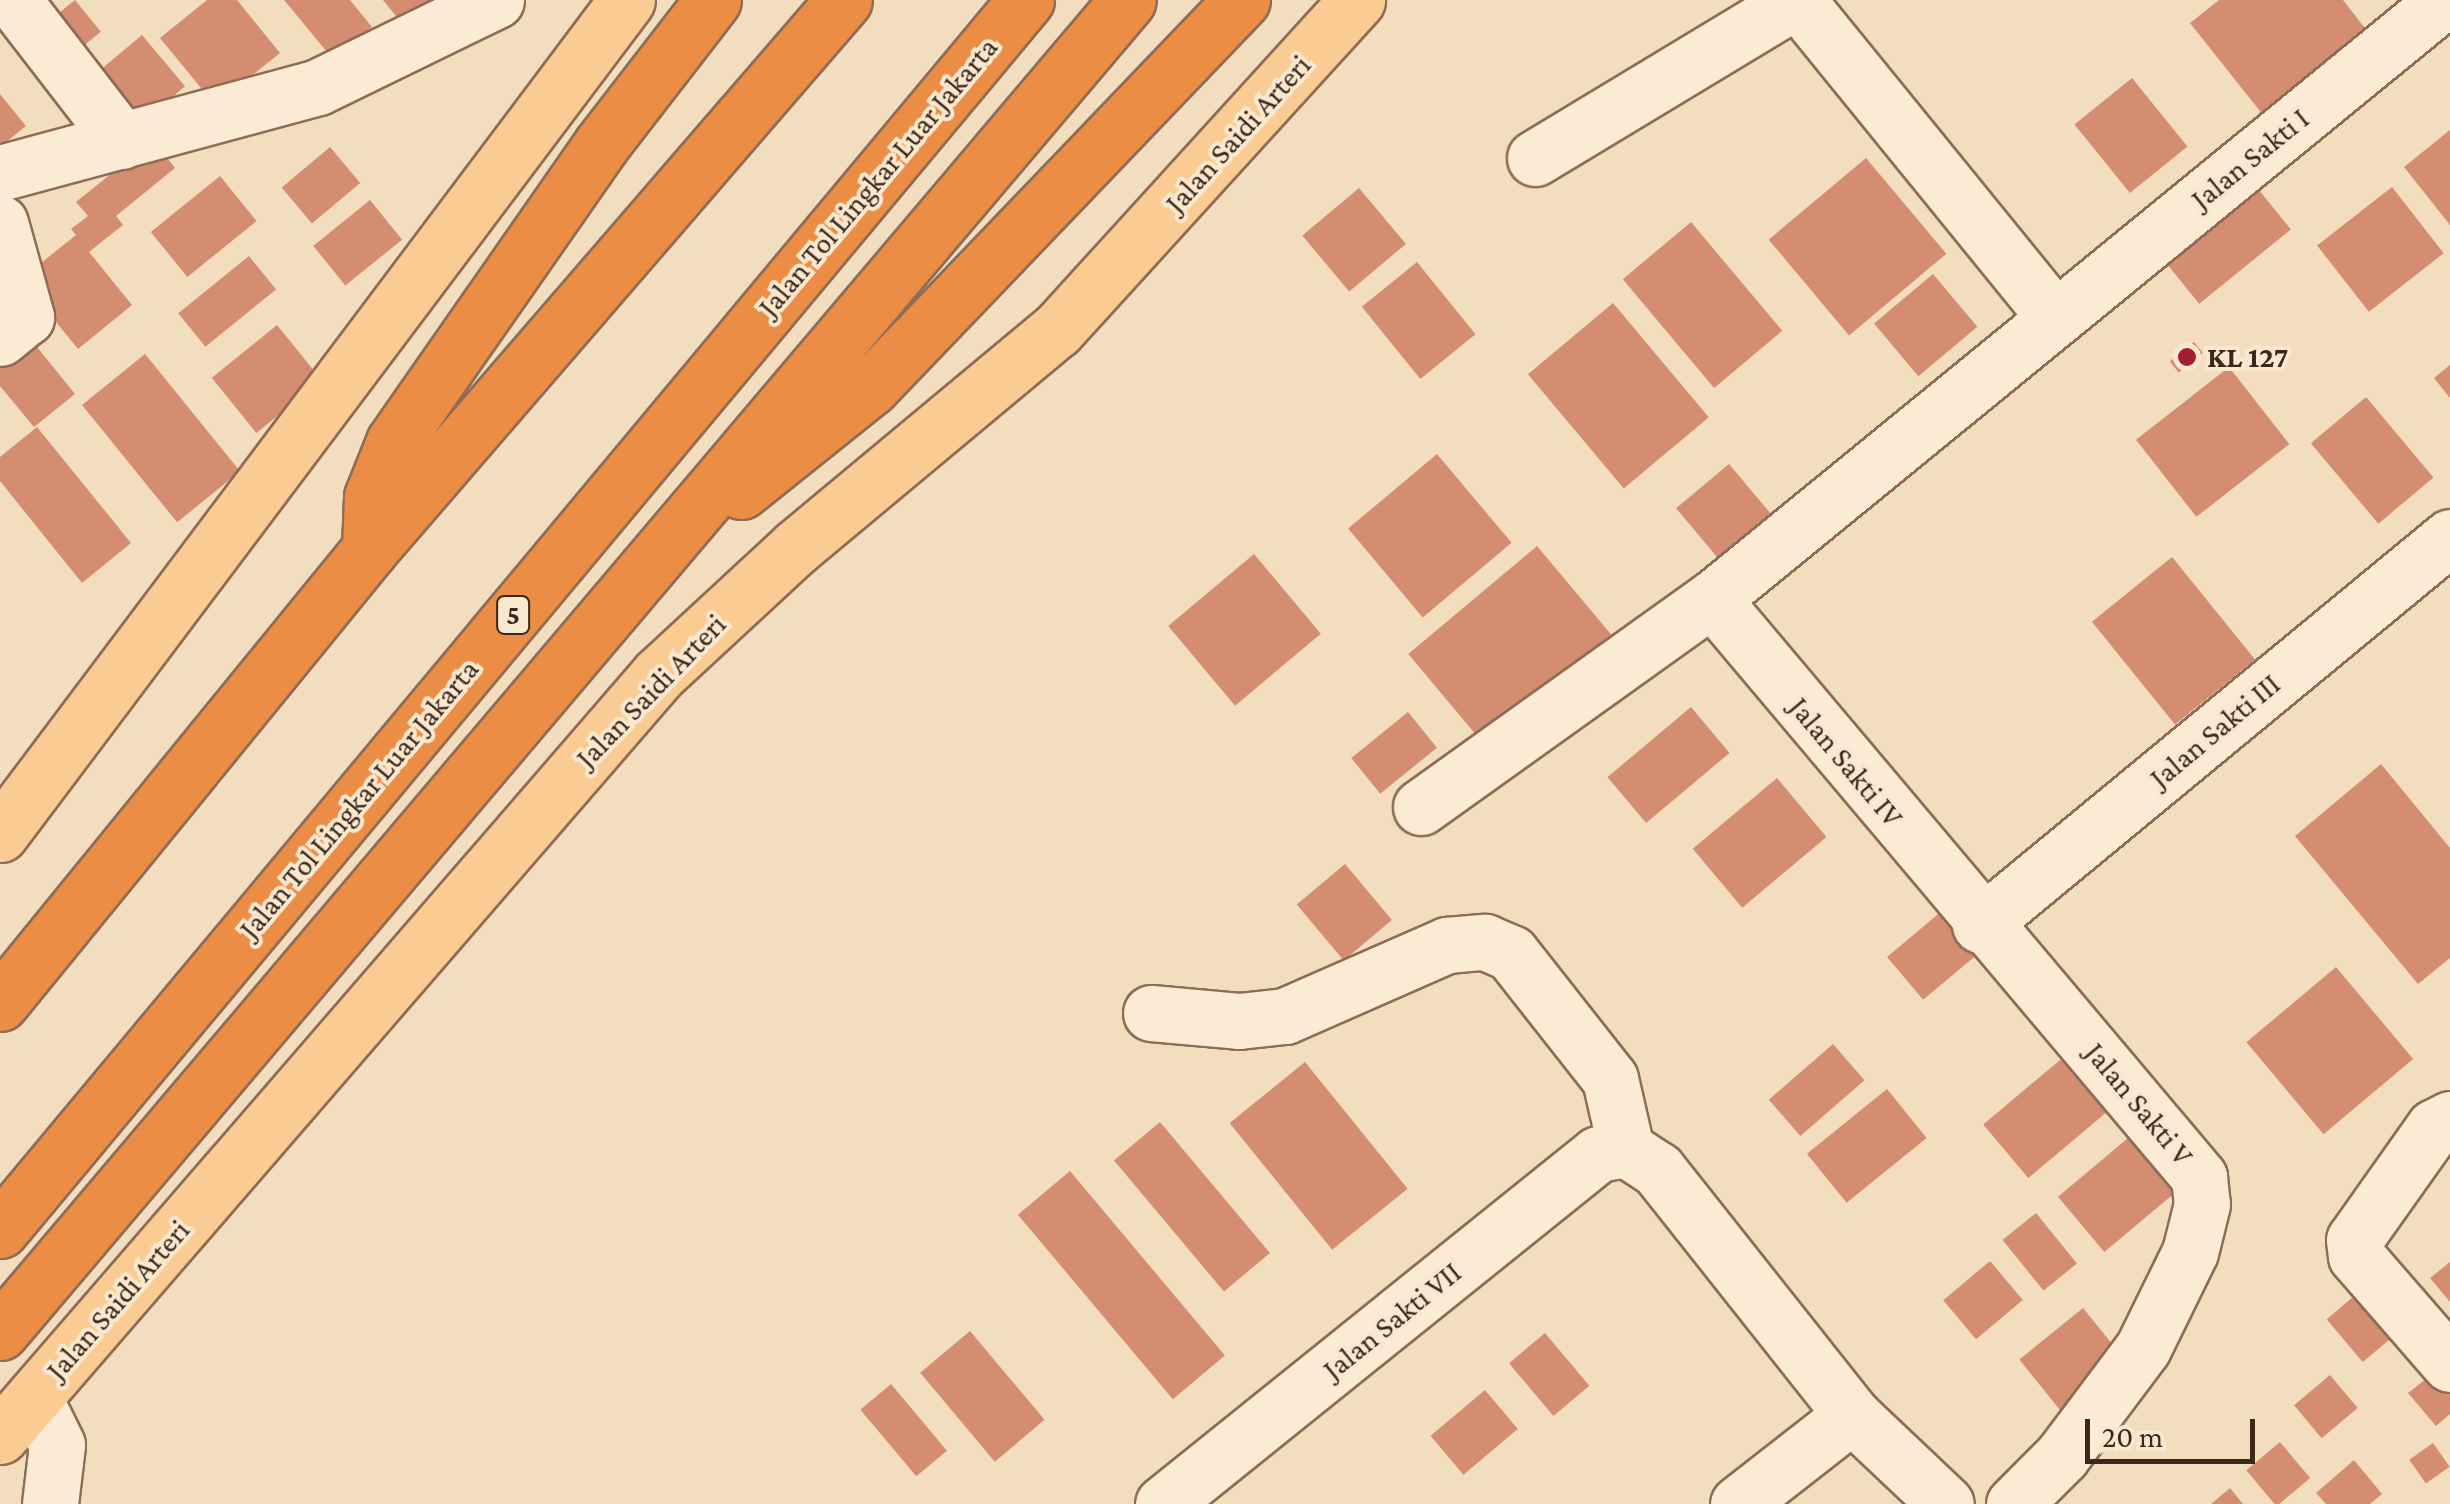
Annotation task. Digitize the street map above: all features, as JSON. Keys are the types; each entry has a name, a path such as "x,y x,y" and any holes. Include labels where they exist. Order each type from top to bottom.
{"highway":[{"path":"370,549 372,497 394,442 601,145 713,0"},
{"path":"0,1003 370,549 844,0"},
{"name":"Jalan Tol Lingkar Luar Jakarta","path":"0,1230 1026,0"},
{"path":"0,1332 661,556 830,344 1128,0"},
{"path":"661,556 870,387 1242,0"}],"main road":[{"path":"0,834 627,0"},
{"name":"Jalan Saidi Arteri","path":"17,1417 660,674 795,548 1057,330 1357,0"}],"street":[{"path":"13,0 122,141"},
{"path":"0,173 318,86 496,0"},
{"path":"1534,158 1797,0 2056,318"},
{"name":"Jalan Sakti I","path":"1422,807 1712,599 2445,0"},
{"path":"0,223 26,317 0,338"},
{"name":"Jalan Sakti III","path":"1980,925 2450,537"},
{"name":"Jalan Sakti IV","path":"1712,599 1980,925"},
{"name":"Jalan Sakti V","path":"1980,925 2184,1152 2199,1177 2202,1204 2190,1252 2143,1348 2062,1456 2014,1504"},
{"path":"1151,1013 1239,1021 1285,1016 1447,945 1485,942 1511,953 1610,1079 1626,1149 1658,1170 1852,1415 1946,1504"},
{"path":"2450,1120 2434,1127 2354,1240 2356,1256 2450,1364"},
{"name":"Jalan Sakti VII","path":"1163,1504 1598,1154 1626,1149"},
{"path":"1738,1504 1852,1415"},
{"path":"17,1417 57,1446 50,1504"}],"building":[{"path":"75,0 101,32 64,61 38,30"},
{"path":"207,0 237,0 280,53 215,105 160,38"},
{"path":"284,0 350,0 372,27 332,58"},
{"path":"383,0 439,0 409,32"},
{"path":"2219,0 2343,0 2372,37 2267,120 2190,23"},
{"path":"142,35 185,86 130,133 87,81"},
{"path":"2132,78 2187,146 2130,193 2074,125"},
{"path":"0,94 26,126 0,147"},
{"path":"2450,130 2450,225 2404,167"},
{"path":"153,140 175,168 116,216 123,225 89,252 132,305 78,349 21,279 76,235 71,229 88,216 76,202"},
{"path":"330,147 360,183 312,223 282,187"},
{"path":"1866,158 1946,254 1849,335 1769,240"},
{"path":"220,176 257,221 187,277 151,232"},
{"path":"2250,179 2291,230 2199,304 2158,253"},
{"path":"2392,187 2444,253 2369,312 2317,245"},
{"path":"1359,188 1406,244 1349,291 1302,236"},
{"path":"370,200 402,240 345,286 313,246"},
{"path":"1691,222 1782,331 1714,388 1623,279"},
{"path":"249,256 276,289 205,347 178,313"},
{"path":"1417,262 1476,334 1420,379 1362,307"},
{"path":"1933,274 1977,327 1918,376 1874,323"},
{"path":"1613,303 1709,417 1624,488 1528,374"},
{"path":"277,325 322,380 256,433 212,378"},
{"path":"20,326 75,394 34,427 0,386 0,342"},
{"name":"KL 127","path":"2194,342 2203,353 2179,372 2170,362"},
{"path":"145,354 240,471 177,522 82,405"},
{"path":"2450,365 2450,398 2434,378"},
{"path":"2229,367 2289,444 2196,517 2136,440"},
{"path":"2366,397 2433,477 2378,524 2311,443"},
{"path":"37,427 131,543 82,583 0,481 0,457"},
{"path":"1437,454 1512,543 1423,617 1348,529"},
{"path":"1729,464 1777,521 1724,565 1676,508"},
{"path":"1537,546 1613,637 1485,745 1408,654"},
{"path":"1254,554 1321,634 1235,706 1168,626"},
{"path":"2172,557 2255,660 2175,724 2092,622"},
{"path":"1691,707 1730,753 1646,823 1608,777"},
{"path":"1408,712 1437,748 1380,794 1351,758"},
{"path":"2381,764 2450,848 2450,958 2418,984 2295,836"},
{"path":"1777,778 1826,837 1742,908 1693,849"},
{"path":"1345,864 1392,920 1344,960 1297,904"},
{"path":"1943,910 1979,953 1923,1000 1887,957"},
{"path":"2336,967 2413,1059 2324,1134 2246,1042"},
{"path":"1833,1044 1864,1080 1800,1136 1769,1100"},
{"path":"2066,1055 2111,1109 2028,1178 1983,1124"},
{"path":"1305,1062 1408,1189 1332,1250 1230,1123"},
{"path":"1887,1089 1927,1138 1847,1203 1807,1154"},
{"path":"1160,1122 1270,1253 1224,1292 1114,1161"},
{"path":"2140,1128 2186,1183 2104,1252 2058,1197"},
{"path":"1070,1171 1225,1356 1173,1399 1018,1215"},
{"path":"2036,1213 2077,1264 2043,1291 2003,1240"},
{"path":"1990,1261 2023,1300 1976,1339 1943,1300"},
{"path":"2450,1262 2450,1302 2430,1278"},
{"path":"2365,1287 2401,1330 2363,1362 2327,1319"},
{"path":"2083,1308 2125,1359 2061,1411 2019,1360"},
{"path":"970,1331 1045,1420 995,1462 920,1373"},
{"path":"1545,1333 1589,1386 1553,1416 1509,1363"},
{"path":"2441,1367 2450,1378 2450,1414 2436,1426 2408,1393"},
{"path":"2330,1375 2358,1408 2322,1438 2294,1405"},
{"path":"891,1384 947,1451 916,1476 860,1410"},
{"path":"1485,1390 1518,1429 1463,1475 1431,1436"},
{"path":"2280,1442 2310,1478 2275,1504 2246,1470"},
{"path":"2433,1443 2450,1467 2426,1483 2409,1460"},
{"path":"2354,1460 2382,1494 2370,1504 2326,1504 2316,1493"},
{"path":"2230,1488 2243,1504 2211,1504"}],"place":[{"name":"KL 127","path":"2187,357"}]}
